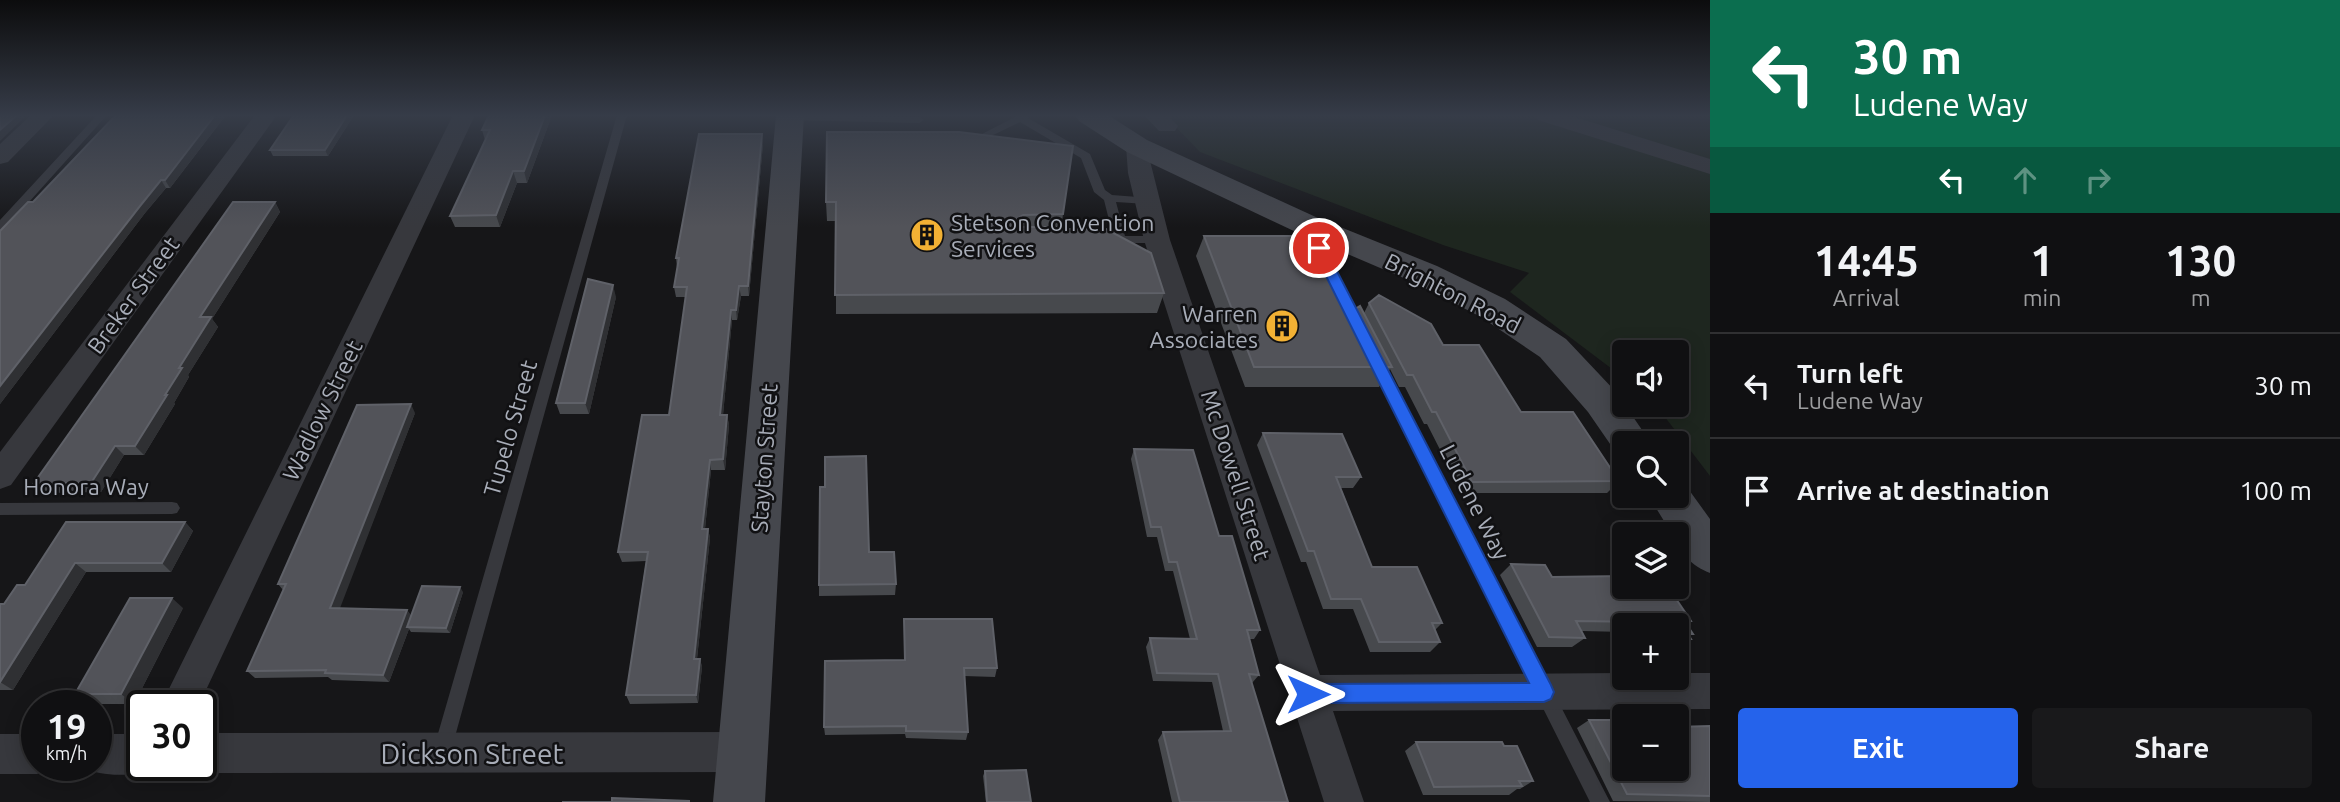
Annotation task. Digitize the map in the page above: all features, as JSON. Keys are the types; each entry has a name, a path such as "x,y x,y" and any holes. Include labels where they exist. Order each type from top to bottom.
{"street":[{"name":"Breker Street","path":"0,476 238,152"},
{"name":"Wadlow Street","path":"187,690 446,152"},
{"name":"Stayton Street","path":"739,802 787,152"},
{"name":"Mc Dowell Street","path":"1138,152 1157,240 1345,802"},
{"name":"Brighton Road","path":"1149,152 1313,237 1425,274 1493,308 1553,348 1602,402 1623,431"},
{"path":"1664,152 1710,167"},
{"path":"1678,508 1708,549"},
{"path":"1308,694 1710,691"},
{"name":"Dickson Street","path":"217,754 743,752"},
{"path":"0,754 21,754"}],"lane":[{"path":"0,227 68,152"},
{"name":"Tupelo Street","path":"441,753 611,152"},
{"path":"1080,152 1086,156 1100,192 1109,198 1147,200"},
{"path":"1109,198 1120,240"},
{"path":"1095,240 1157,240"},
{"name":"Ludene Way","path":"1370,349 1600,802"},
{"name":"Honora Way","path":"0,509 172,508"}],"shaded area":[{"path":"1201,152 1710,152 1710,476 1689,449 1689,431 1676,431 1665,417 1689,417 1689,340 1612,340 1612,369 1510,292 1529,273 1443,245"}],"building":[{"path":"80,152 186,152 140,206 0,386 0,231 28,202 33,202"},
{"path":"480,152 531,152 524,171 513,171 496,215 450,216"},
{"path":"696,152 760,152 748,286 739,286 736,310 731,310 720,415 727,415 723,459 710,460 702,529 708,529 694,659 700,659 696,695 626,695 648,552 618,552 642,415 669,415 687,287 674,287 679,258 676,258"},
{"name":"Stetson Convention Services","path":"827,152 1072,152 1063,214 1023,215 1017,219 1019,227 1106,229 1151,253 1164,293 835,295 836,202 826,202"},
{"path":"233,202 275,202 200,317 211,317 135,446 115,446 91,483 34,483"},
{"name":"Warren Associates","path":"1204,236 1298,236 1323,245 1355,309 1360,306 1392,367 1254,367"},
{"path":"588,279 613,285 585,403 556,403"},
{"path":"1379,295 1431,324 1443,345 1479,345 1521,412 1573,412 1612,470 1612,481 1472,482 1436,412 1432,412 1413,375 1407,375 1369,303"},
{"path":"411,404 330,608 407,610 383,675 325,673 326,670 247,671 286,584 278,584 357,405"},
{"path":"1263,433 1342,434 1361,477 1336,477 1372,567 1417,567 1442,623 1432,623 1440,642 1379,642 1361,599 1331,599 1314,551 1308,551"},
{"path":"1134,449 1193,450 1219,536 1232,536 1260,630 1247,630 1259,675 1249,674 1288,802 1180,802 1163,732 1231,731 1218,674 1157,673 1150,638 1197,639 1177,562 1169,562 1161,527 1151,527"},
{"path":"866,456 869,552 894,552 896,584 819,585 820,487 825,487 825,457"},
{"path":"66,522 185,522 162,563 75,563 0,682 0,604 4,604 17,585 25,585"},
{"path":"1511,564 1545,565 1552,577 1612,576 1612,599 1676,599 1686,613 1612,613 1612,622 1576,621 1585,638 1549,637"},
{"path":"422,586 460,587 446,628 407,627"},
{"path":"130,598 172,598 121,694 112,694 112,690 77,690"},
{"path":"904,619 992,619 997,668 964,668 968,732 906,731 906,726 824,727 825,661 905,660"},
{"path":"1589,720 1612,720 1612,765"},
{"path":"1710,726 1710,796 1627,794 1620,781 1689,781 1689,727"},
{"path":"1416,742 1502,742 1504,746 1517,746 1533,781 1519,781 1522,786 1434,787"},
{"path":"1026,770 1031,802 987,802 985,771"},
{"path":"612,798 689,801 689,802 612,802"}],"place":[{"name":"Stetson Convention Services","path":"927,235"},
{"name":"Warren Associates","path":"1282,326"}],"route":[{"path":"1308,694 1544,692 1319,248"}]}
